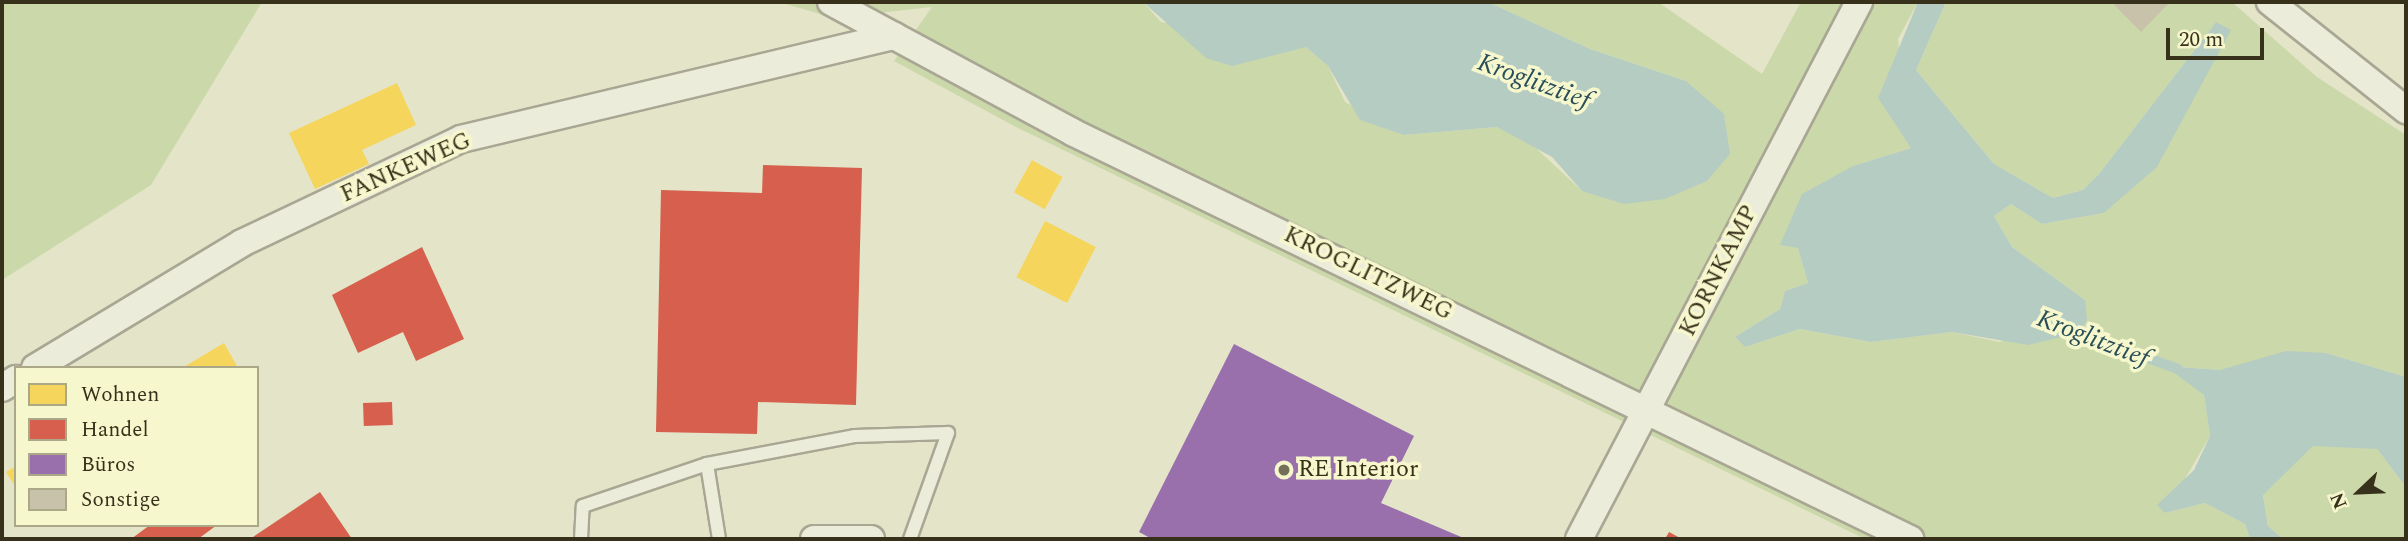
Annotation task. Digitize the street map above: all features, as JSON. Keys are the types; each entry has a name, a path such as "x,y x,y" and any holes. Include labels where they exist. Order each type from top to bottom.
{"street":[{"name":"KROGLITZWEG","path":"831,2 1072,132 1647,408 1910,539"},
{"name":"KORNKAMP","path":"1579,539 1859,2"},
{"path":"2270,2 2406,110"},
{"name":"FANKEWEG","path":"38,366 242,243 461,139 894,36"},
{"path":"814,539 871,539"}],"lane":[{"path":"581,539 583,506 707,464 855,436 948,433 909,539"},
{"path":"707,464 719,539"}],"green space":[{"path":"2,2 262,2 151,185 2,280"},
{"path":"779,2 1143,2 1161,22 1306,47 1328,66 1345,102 1404,135 1497,127 1524,137 1582,191 1686,81 1590,49 1488,2 1658,2 1762,74 1801,2 1918,2 1898,39 1911,148 1853,166 1780,245 1798,247 1808,283 1785,291 1780,309 1735,337 1745,347 1800,329 1871,342 1952,332 2000,342 2085,300 2012,247 1994,216 2011,204 2042,224 2104,213 2216,22 2099,174 2083,190 2053,198 1994,164 1916,70 1946,2 2232,2 2317,77 2406,135 2406,377 2326,353 2220,370 2167,366 2204,395 2210,436 2165,513 2205,503 2245,524 2250,539 1865,539 1014,126 894,61 932,7 834,18"},
{"path":"2355,443 2377,449 2406,487 2406,539 2283,539 2268,526 2263,494 2313,446"}],"water":[{"path":"1143,2 1488,2 1590,49 1686,81 1724,114 1730,154 1707,181 1665,199 1624,204 1582,191 1552,157 1497,127 1404,135 1360,120 1328,66 1306,47 1232,66 1206,58"},
{"path":"1918,2 1946,2 1916,70 1994,164 2053,198 2083,190 2099,174 2216,22 2231,30 2157,167 2104,213 2042,224 2011,204 1994,216 2012,247 2085,300 2087,320 2079,333 2028,345 1952,332 1871,342 1800,329 1745,347 1735,337 1780,309 1785,291 1808,283 1798,248 1780,245 1802,194 1853,166 1911,148 1878,98"},
{"path":"2286,351 2326,353 2406,377 2406,487 2377,449 2313,446 2263,495 2268,526 2283,539 2250,539 2245,524 2205,503 2165,513 2157,505 2194,470 2210,436 2204,395 2165,366 2220,370"}],"building: Wohnen":[{"path":"397,83 416,125 362,150 369,164 315,189 289,133"},
{"path":"1032,160 1063,177 1045,209 1014,192"},
{"path":"1045,221 1096,247 1067,303 1016,277"},
{"path":"224,343 237,366 185,366"},
{"path":"14,467 14,485 6,472"}],"building: Handel":[{"path":"763,165 862,168 856,405 758,402 757,434 656,432 661,190 762,193"},
{"path":"422,247 464,339 416,361 403,332 358,353 332,295"},
{"path":"392,402 393,425 364,426 363,403"},
{"path":"320,492 352,539 250,539"},
{"path":"147,527 214,527 198,539 131,539"},
{"path":"1669,532 1682,539 1665,539"}],"building: Büros":[{"name":"RE Interior","path":"1234,344 1414,436 1381,503 1466,539 1152,539 1139,532"}],"building: Sonstige":[{"path":"2118,2 2168,4 2141,32 2114,5"}],"waterway":[{"name":"Kroglitztief","path":"2067,329 2178,369"}],"place":[{"name":"RE Interior","path":"1284,470"}]}
